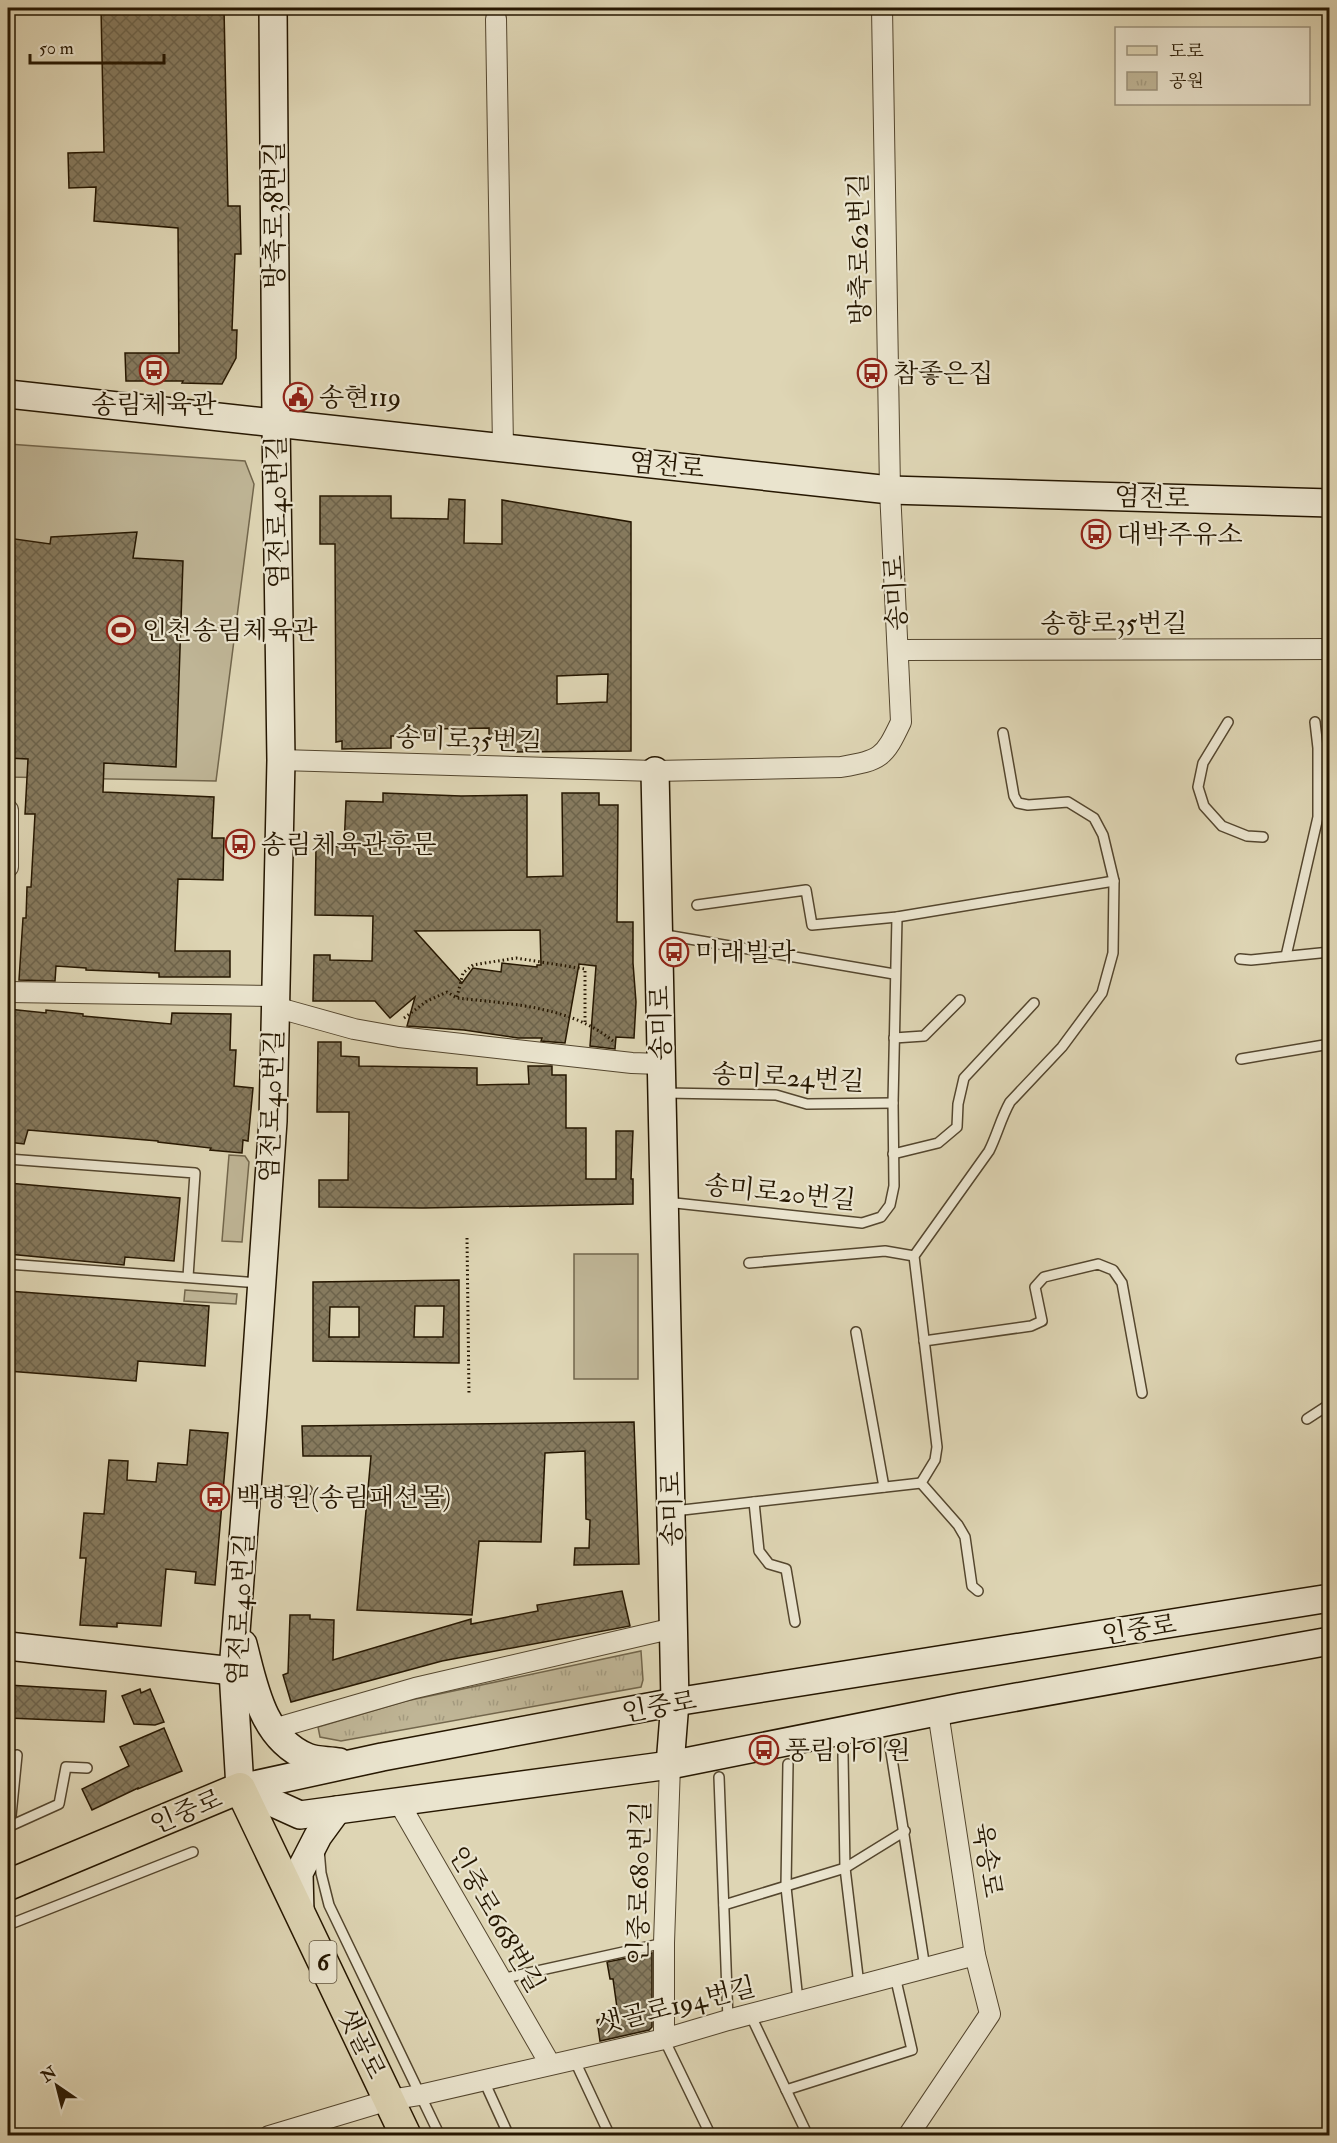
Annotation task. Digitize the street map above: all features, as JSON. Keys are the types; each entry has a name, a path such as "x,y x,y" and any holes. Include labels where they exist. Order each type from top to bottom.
{"main road":[{"name":"인중로","path":"8,1885 240,1788"},
{"name":"샛골로","path":"240,1788 406,2136"}],"street":[{"name":"방축로38번길","path":"273,8 276,422"},
{"name":"방축로62번길","path":"882,8 890,490"},
{"path":"496,20 503,447"},
{"name":"염전로","path":"8,394 890,490 1329,503"},
{"name":"염전로40번길","path":"240,1788 233,1671 273,1121 281,760 276,422"},
{"name":"송미로","path":"670,1766 675,1702 674,1629 655,771 842,768 870,762 888,748 901,722 890,490"},
{"name":"송향로35번길","path":"898,650 1329,649"},
{"name":"송미로35번길","path":"281,760 655,771"},
{"path":"8,810 8,867"},
{"path":"8,992 275,1001 354,1029 632,1063 660,1064"},
{"name":"인중로","path":"240,1788 352,1763 675,1702 1329,1598"},
{"path":"237,1622 256,1694 282,1742 308,1758 352,1763"},
{"path":"273,1728 415,1688 674,1629"},
{"path":"240,1788 300,1815 670,1766 938,1712 1329,1641"},
{"path":"8,1646 233,1671"},
{"name":"육송로","path":"908,2136 990,2014 975,1955 938,1712"},
{"name":"인중로680번길","path":"664,2038 664,1943 670,1766"},
{"name":"인중로668번길","path":"398,1801 550,2064"},
{"path":"300,1914 299,1873 318,1836 337,1810"},
{"name":"샛골로194번길","path":"269,2136 389,2100 420,2095 664,2038 975,1955"}],"lane":[{"path":"1228,722 1203,763 1198,787 1204,806 1222,826 1247,836 1263,837"},
{"path":"1286,956 1318,817 1318,747 1315,722"},
{"path":"921,1483 934,1460 937,1447 914,1256 989,1151 1010,1102 1062,1047 1102,993 1113,953 1114,881 1103,835 1094,818 1068,802 1028,806 1018,803 1014,796 1003,733"},
{"path":"697,905 806,890 812,925 897,917 1114,881"},
{"name":"송미로24번길","path":"661,1093 776,1095 807,1104 893,1102 897,917"},
{"path":"657,933 894,974"},
{"path":"1240,959 1329,952"},
{"path":"894,1038 924,1036 960,1000"},
{"path":"893,1154 938,1143 957,1127 958,1104 964,1078 1034,1003"},
{"path":"1242,1059 1329,1044"},
{"name":"송미로20번길","path":"664,1202 862,1223 881,1217 890,1206 894,1186 893,1102"},
{"path":"8,1159 195,1173 188,1277"},
{"path":"749,1263 885,1251 914,1256"},
{"path":"8,1264 262,1283"},
{"path":"924,1341 1031,1326 1042,1321 1035,1287 1044,1277 1098,1264 1113,1270 1122,1283 1142,1393"},
{"path":"856,1332 884,1487"},
{"path":"1307,1419 1329,1404"},
{"path":"671,1512 921,1483"},
{"path":"921,1483 958,1525 965,1537 972,1586 978,1591"},
{"path":"247,1494 307,1490"},
{"path":"754,1502 759,1551 769,1564 786,1569 795,1622"},
{"path":"890,1746 925,1968"},
{"path":"9,1827 17,1755"},
{"path":"843,1755 845,1868 859,1985"},
{"path":"788,1764 786,1887 798,2001"},
{"path":"9,1827 59,1804 66,1767 87,1768"},
{"path":"719,1777 728,2020"},
{"path":"724,1905 845,1868 905,1832"},
{"path":"318,1836 321,1874 329,1905 440,2136"},
{"path":"8,1925 193,1852"},
{"path":"501,1979 664,1943"},
{"path":"786,2090 912,2050 895,1976"},
{"path":"750,2014 808,2136"},
{"path":"664,2038 711,2136"},
{"path":"574,2059 610,2136"},
{"path":"483,2080 509,2136"}],"path":[{"path":"457,998 463,974 473,965 516,958 585,969 585,1023"},
{"path":"399,1036 401,1020 427,1000 447,992 457,998 534,1007 569,1016 597,1028 617,1044 632,1063"},
{"path":"467,1238 469,1395"}],"green space":[{"name":"인천송림체육관","path":"8,444 245,461 254,484 216,781 8,777"},
{"path":"229,1155 245,1156 249,1162 242,1242 222,1241"},
{"path":"574,1254 638,1254 638,1379 574,1379"},
{"path":"185,1290 237,1294 236,1304 184,1301"},
{"path":"641,1651 643,1680 641,1687 341,1741 320,1737 318,1727 406,1701"}],"building":[{"path":"101,8 224,8 228,206 240,206 241,254 235,254 232,330 237,330 236,358 222,384 126,381 125,353 179,353 178,228 94,221 96,187 69,188 68,153 104,152"},
{"path":"320,496 391,496 391,518 448,519 449,499 465,500 464,543 502,544 502,500 631,522 631,751 503,752 503,738 489,738 489,728 433,729 433,736 391,736 391,748 342,749 342,741 336,742 335,544 320,544","holes":["608,674 607,702 557,704 557,676"]},
{"path":"137,532 133,558 183,561 176,767 104,763 103,792 214,797 212,838 224,838 223,880 178,879 175,951 230,951 230,977 159,977 159,973 86,970 86,968 56,966 55,981 19,980 27,887 31,887 35,814 25,814 28,759 8,758 8,538 50,544 51,537"},
{"path":"383,793 461,796 527,795 527,877 563,876 562,793 599,793 599,805 618,805 617,922 633,922 636,1002 634,1038 616,1037 615,1049 590,1046 596,966 579,964 565,1043 541,1041 542,1038 518,1038 464,1030 407,1026 415,997 390,1018 375,1001 313,1001 314,955 330,955 330,960 372,961 373,916 315,915 316,846 344,847 346,801 383,802","holes":["540,930 541,965 537,967 502,963 501,972 473,968 462,983 415,931"]},
{"path":"8,1009 46,1013 46,1010 83,1014 83,1016 171,1024 172,1013 231,1014 230,1050 236,1050 234,1086 253,1088 248,1141 243,1140 242,1153 158,1141 28,1130 24,1144 8,1142"},
{"path":"318,1042 341,1042 341,1056 359,1057 359,1066 477,1068 477,1085 529,1084 528,1066 552,1066 552,1075 566,1075 566,1128 586,1128 586,1179 616,1179 616,1131 633,1131 631,1179 633,1179 633,1204 423,1208 319,1207 319,1180 348,1180 349,1112 317,1112"},
{"path":"8,1183 180,1198 174,1261 125,1257 124,1265 8,1254"},
{"path":"459,1280 459,1363 313,1361 313,1282","holes":["415,1306 444,1306 443,1337 414,1337","330,1307 359,1307 359,1337 329,1337"]},
{"path":"8,1291 209,1306 205,1366 138,1361 136,1381 8,1371"},
{"path":"634,1422 639,1564 574,1565 575,1548 589,1548 590,1520 586,1519 585,1451 545,1453 541,1542 479,1541 472,1615 357,1610 371,1456 303,1456 302,1426"},
{"path":"190,1430 228,1433 215,1585 195,1583 196,1572 166,1569 161,1626 117,1623 117,1627 80,1625 86,1558 80,1558 84,1513 104,1514 109,1460 128,1461 127,1480 156,1482 158,1463 187,1465"},
{"path":"622,1591 630,1626 442,1661 291,1702 283,1675 288,1673 290,1615 310,1615 310,1619 334,1620 333,1660 471,1619 471,1624 538,1611 537,1605"},
{"path":"8,1685 106,1691 104,1722 8,1718"},
{"path":"140,1689 141,1693 150,1689 164,1722 155,1725 134,1724 122,1696"},
{"path":"164,1728 182,1771 138,1788 92,1810 82,1789 129,1766 120,1747"},
{"path":"652,1953 652,2027 649,2030 600,2041 597,2020 618,2015 613,1979 610,1979 607,1962"}],"place":[{"name":"송림체육관","path":"154,370"},
{"name":"참좋은집","path":"872,373"},
{"name":"송현119","path":"298,397"},
{"name":"대박주유소","path":"1096,534"},
{"name":"인천송림체육관","path":"121,630"},
{"name":"송림체육관후문","path":"240,844"},
{"name":"미래빌라","path":"674,952"},
{"name":"백병원(송림패션몰)","path":"215,1497"},
{"name":"풍림아이원","path":"764,1750"}]}
